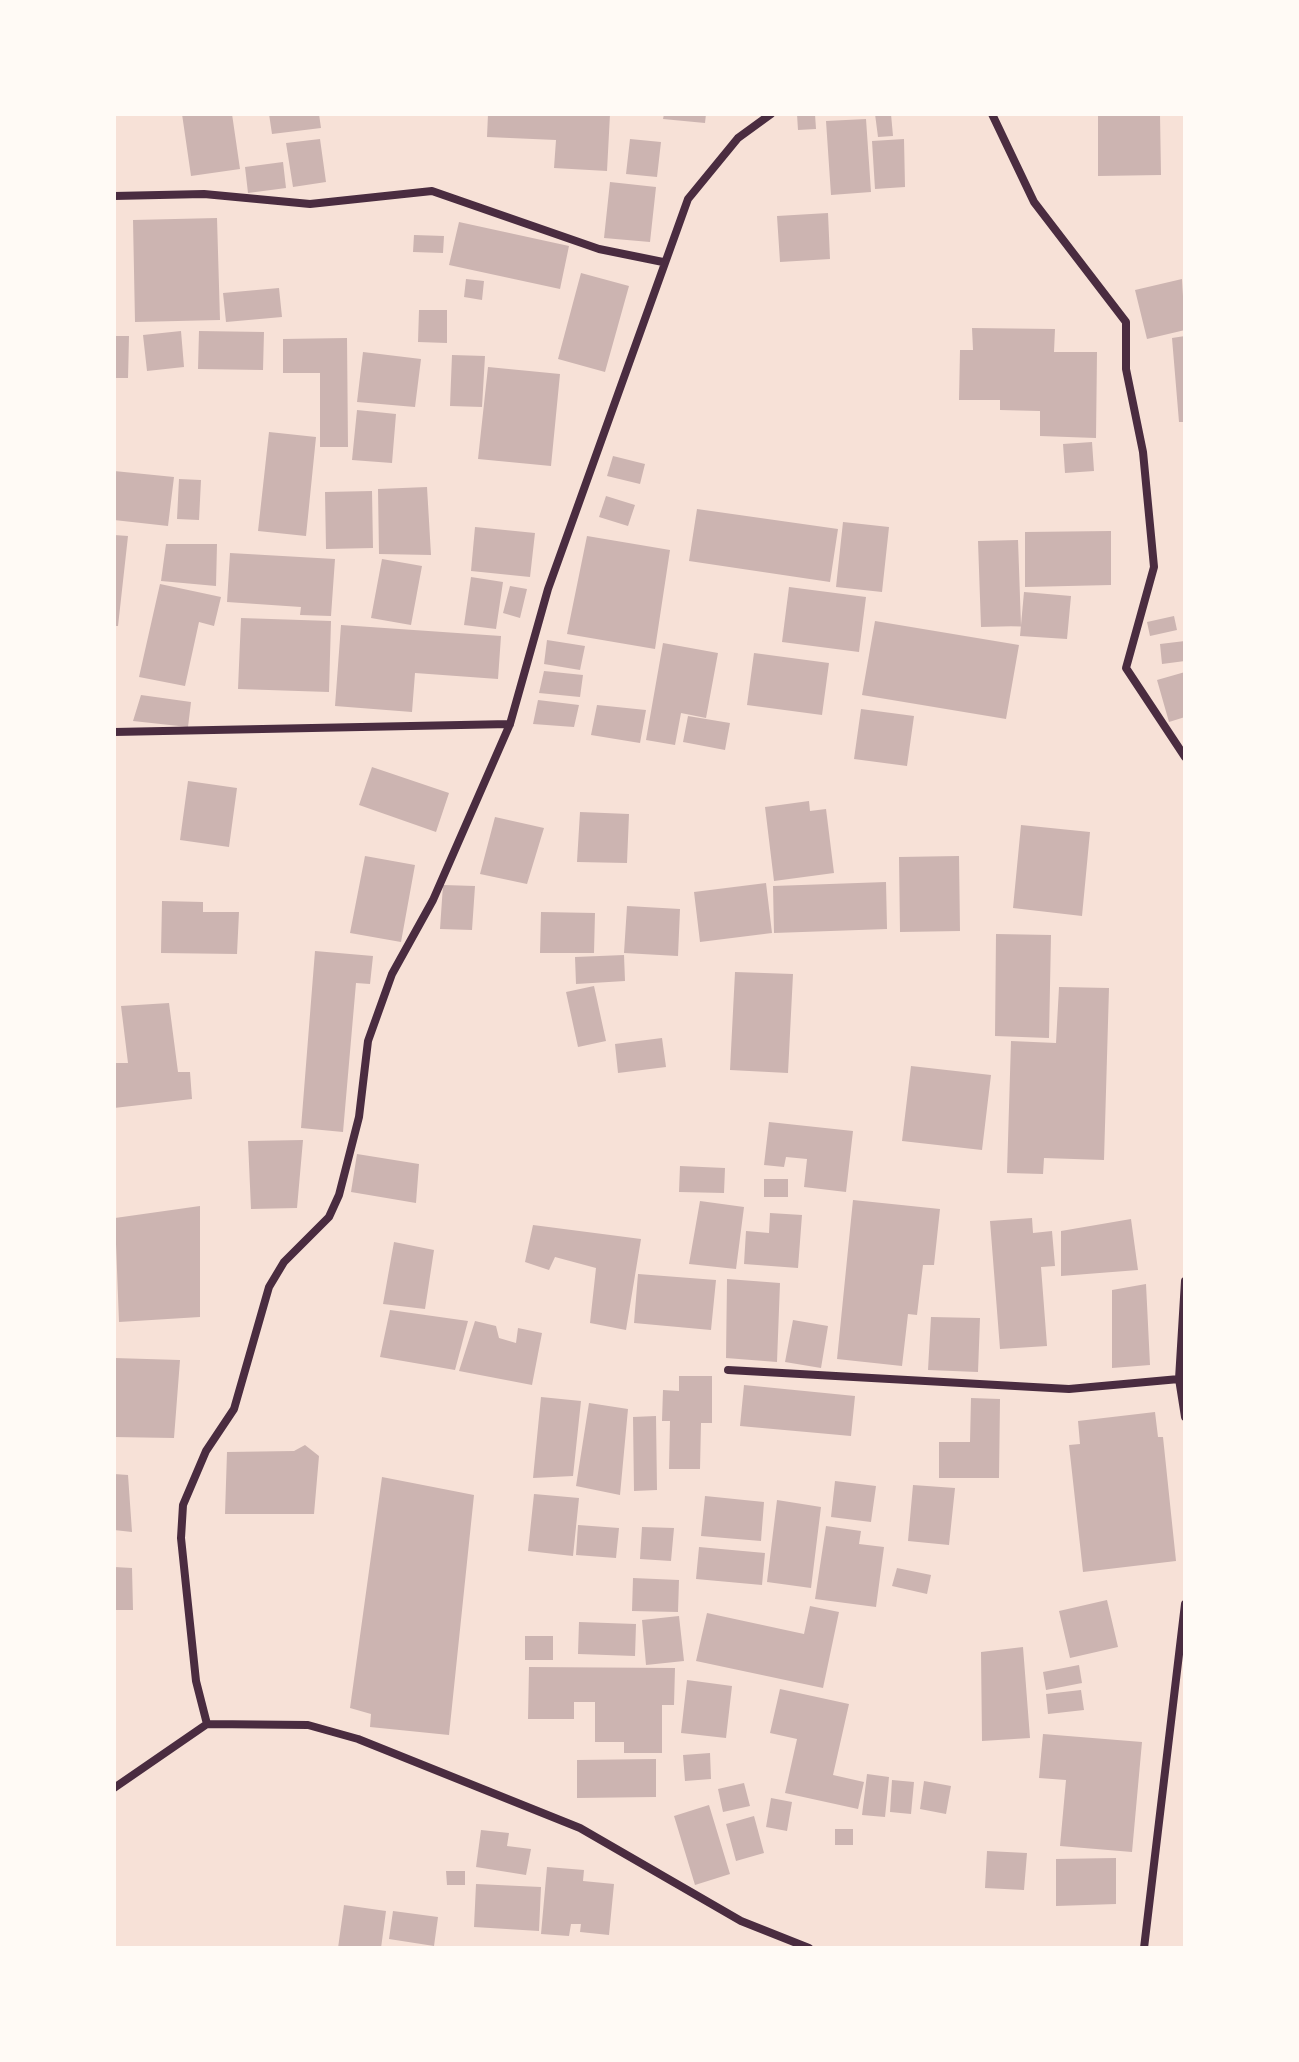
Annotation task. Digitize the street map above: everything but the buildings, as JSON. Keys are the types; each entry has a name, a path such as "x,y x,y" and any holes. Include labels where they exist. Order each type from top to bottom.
{"street":[{"path":"207,1724 196,1681 181,1538 183,1505 206,1451 234,1409 269,1287 284,1262 329,1217 339,1195 359,1117 368,1041 387,987 433,900 510,724 548,589 688,199 738,138 771,114"},
{"path":"992,114 1034,202 1126,322 1126,369 1143,452 1154,567 1126,668 1185,757"},
{"path":"114,196 204,194 310,204 432,191 599,249 663,262"},
{"path":"114,732 510,724"},
{"path":"1185,1281 1179,1379 1185,1417"},
{"path":"728,1370 1069,1389 1179,1379"},
{"path":"1144,1948 1185,1604"},
{"path":"114,1788 207,1724 308,1725 358,1739 580,1828 741,1921 809,1948"}]}
